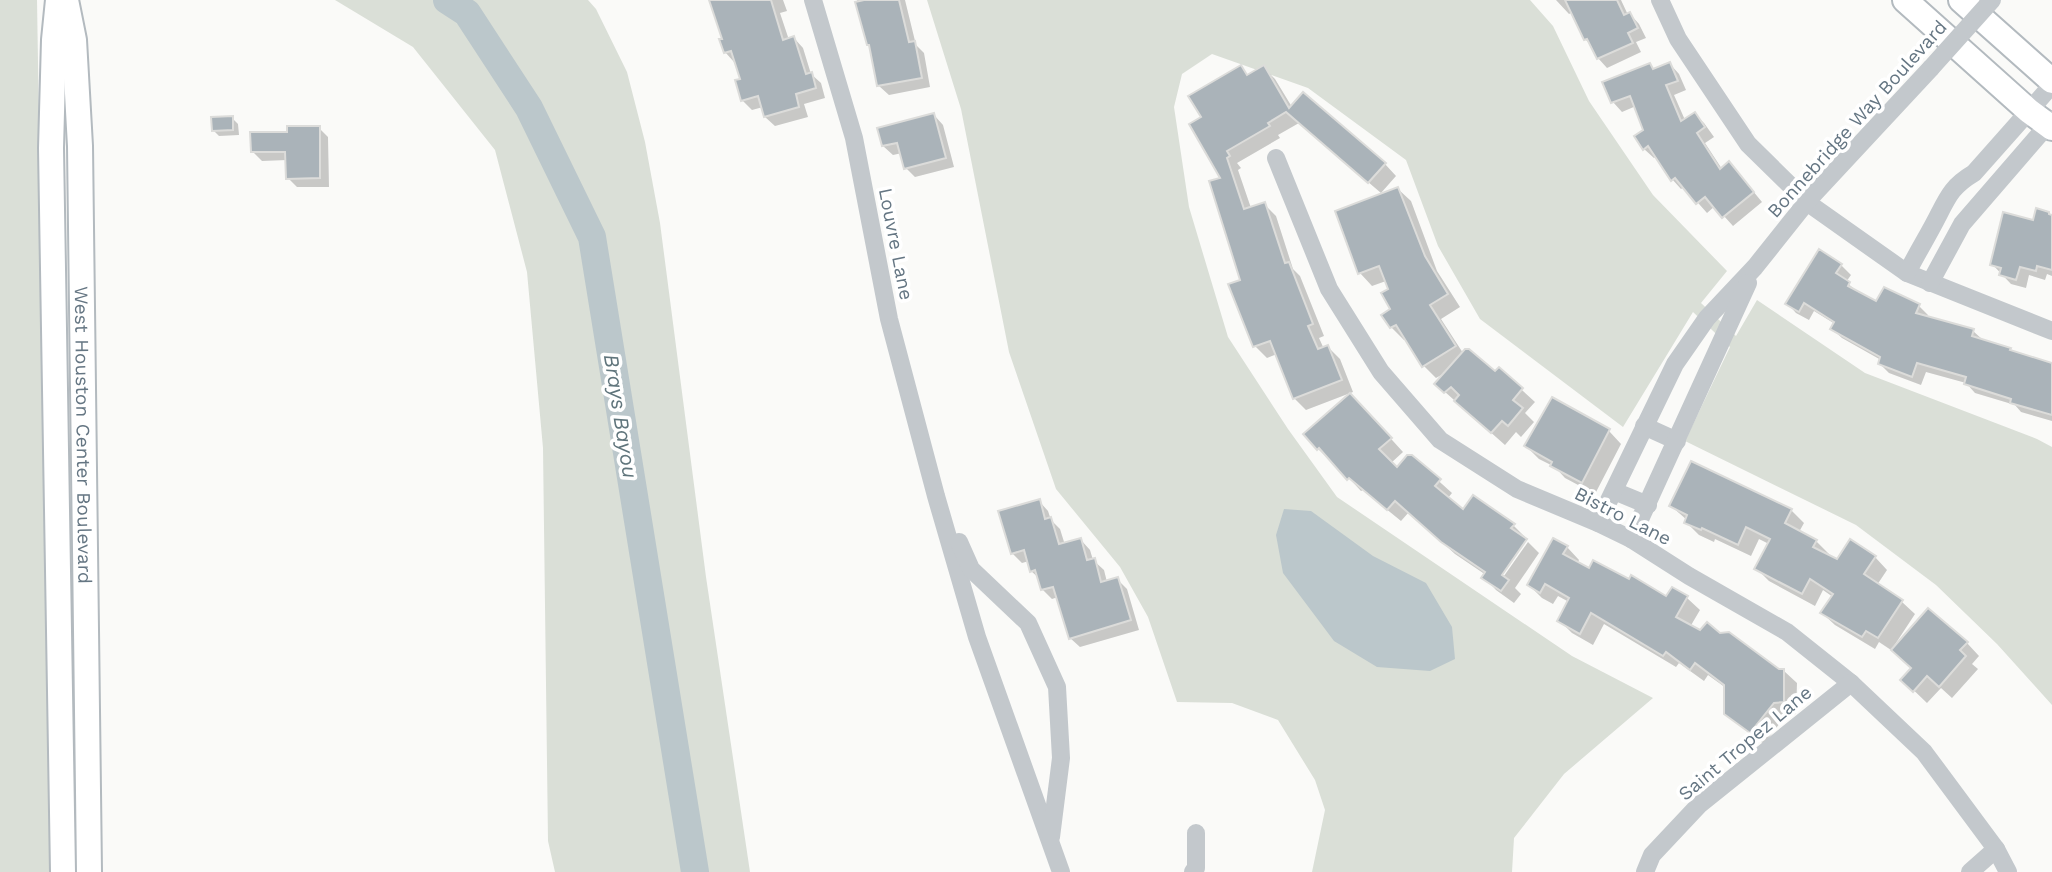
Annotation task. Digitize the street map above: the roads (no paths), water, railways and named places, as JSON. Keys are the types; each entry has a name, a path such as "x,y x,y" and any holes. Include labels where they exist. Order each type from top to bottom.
{"main road":[{"name":"West Houston Center Boulevard","path":"58,0 54,40 51,148 63,872"},
{"name":"West Houston Center Boulevard","path":"66,0 74,40 80,146 89,872"},
{"path":"1905,0 2045,121"},
{"path":"1961,0 2052,83"},
{"path":"62,715 87,714"}],"street":[{"name":"Louvre Lane","path":"813,0 853,138 889,319 936,496 977,637 1061,872"},
{"path":"1660,0 1678,39 1748,144 1808,203 1907,273 2052,331"},
{"name":"Bonnebridge Way Boulevard","path":"1598,523 1675,364 1690,340 1808,203 1992,0"},
{"path":"1930,283 1962,224 2045,121 2052,83"},
{"path":"1907,273 1940,213 1952,207 1969,188 1974,173 2045,121"},
{"name":"Bistro Lane","path":"1276,158 1329,289 1381,372 1440,440 1517,489 1631,540 1787,632 1850,683 1924,752 1996,849 2008,872"},
{"name":"Bonnebridge Way Boulevard","path":"1631,540 1755,267"},
{"path":"1644,426 1677,441"},
{"path":"1614,491 1648,505"},
{"name":"Louvre Lane","path":"936,496 971,569 1028,623 1057,687 1061,758 1051,841"},
{"name":"Saint Tropez Lane","path":"1645,872 1652,855 1699,805 1850,683"},
{"path":"1193,872 1196,868 1196,833"},
{"path":"1969,872 1996,849"}],"waterway":[{"name":"Brays Bayou","path":"447,0 467,13 529,108 592,237 695,872"}]}
